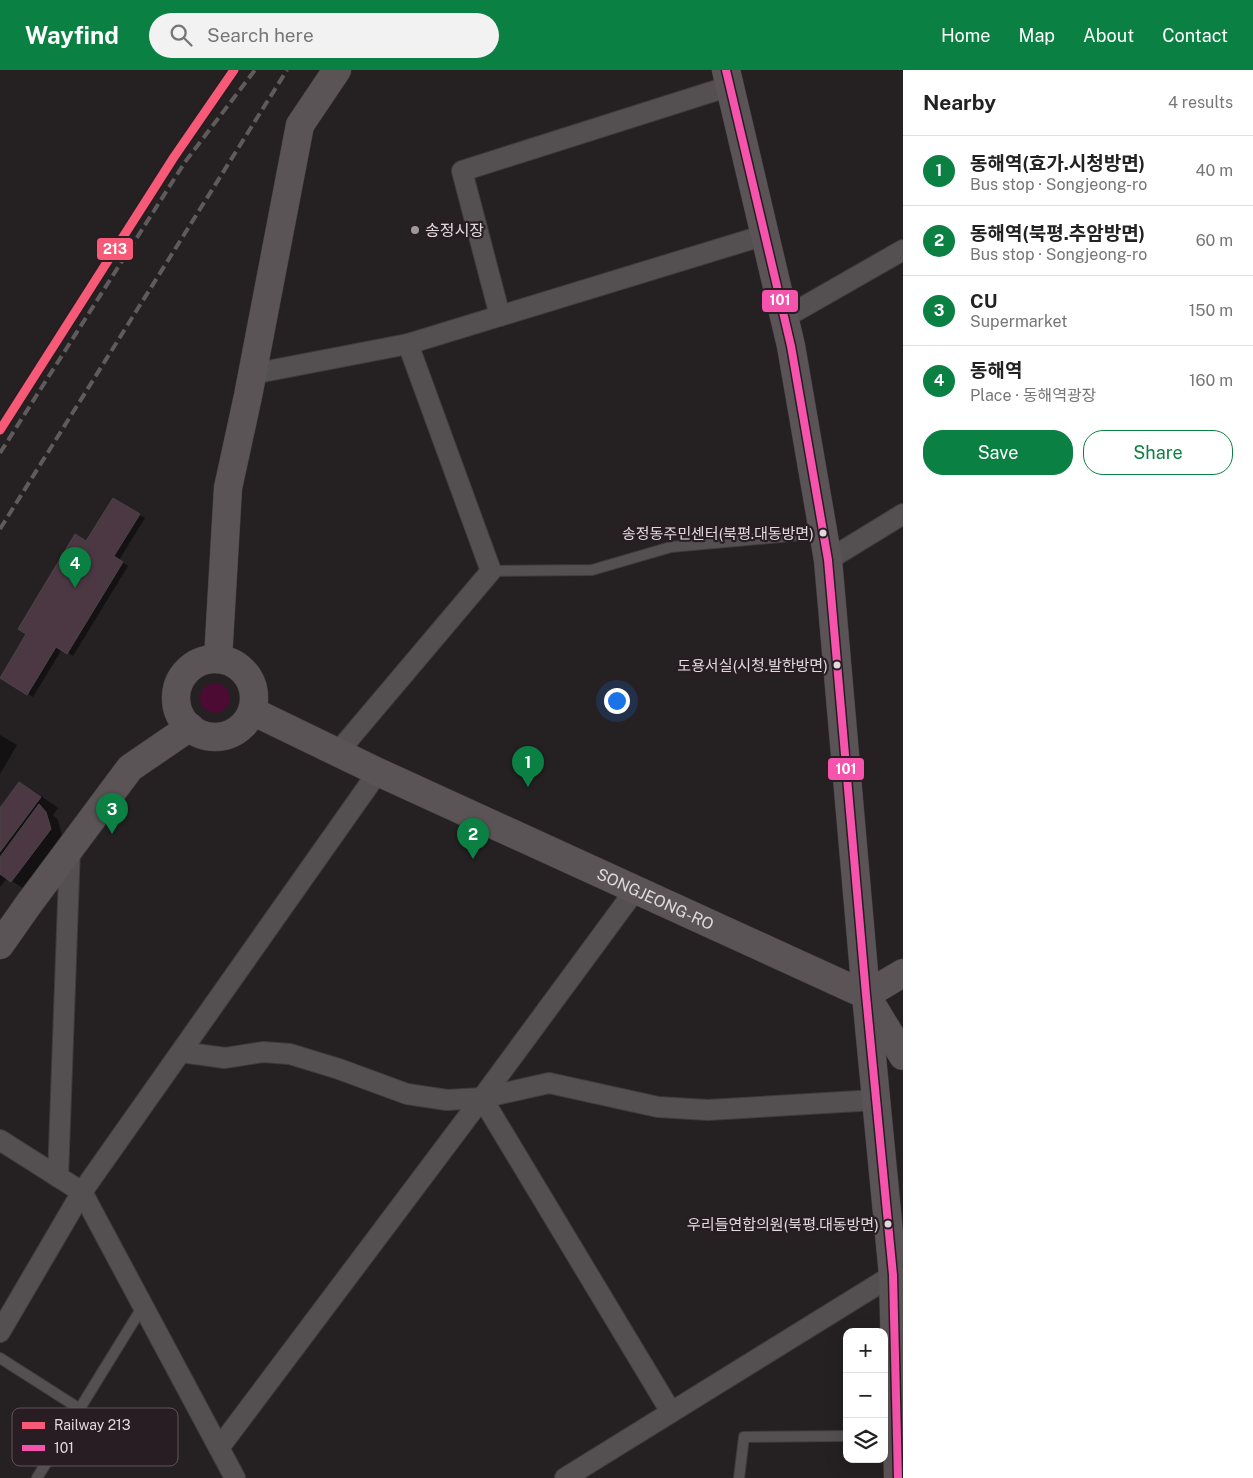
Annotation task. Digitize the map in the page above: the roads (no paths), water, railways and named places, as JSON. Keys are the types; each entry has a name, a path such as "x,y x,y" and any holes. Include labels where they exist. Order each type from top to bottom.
{"street":[{"path":"218,658 228,488 300,125 337,70"},
{"path":"500,316 462,170 728,78 791,346 828,560 876,1100 898,1272 891,1435 898,1478"},
{"path":"252,374 408,344 765,235"},
{"path":"784,318 903,250"},
{"path":"338,752 491,571 408,344"},
{"path":"828,560 903,514"},
{"path":"218,658 240,668 248,676 253,687 252,711 246,722 237,730 225,736 213,737 201,734 190,728 182,718 177,706 176,694 186,671 207,659 218,658"},
{"name":"SONGJEONG-RO","path":"252,711 378,772 866,995"},
{"path":"0,945 130,768 190,728"},
{"path":"0,1332 82,1192 378,772"},
{"path":"58,1177 70,848"},
{"path":"219,1448 482,1098 636,889"},
{"path":"866,995 903,973"},
{"path":"866,995 903,1056"},
{"path":"181,1052 225,1058 263,1052 290,1054 407,1094 447,1100 482,1098 549,1083 658,1107 708,1110 876,1100"},
{"path":"482,1098 671,1412"},
{"path":"0,1140 82,1192 235,1478"},
{"path":"565,1478 898,1272"}],"lane":[{"path":"491,571 592,570 671,547 824,533"},
{"path":"81,1408 143,1306"},
{"path":"0,1358 77,1408"},
{"path":"739,1478 744,1438 843,1436"},
{"path":"37,1478 45,1466"}],"railway":[{"path":"0,453 185,162 255,70"},
{"path":"0,529 287,70"}],"rail line":[{"name":"213","path":"0,430 174,157 234,70"}],"place":[{"name":"송정시장","path":"415,230"},
{"name":"송정동주민센터(북평.대동방면)","path":"823,533"},
{"name":"동해역","path":"75,588"},
{"name":"도용서실(시청.발한방면)","path":"837,665"},
{"name":"동해역(효가.시청방면)","path":"528,787"},
{"name":"CU","path":"112,834"},
{"name":"동해역(북평.추암방면)","path":"473,859"},
{"name":"우리들연합의원(북평.대동방면)","path":"888,1224"}]}
